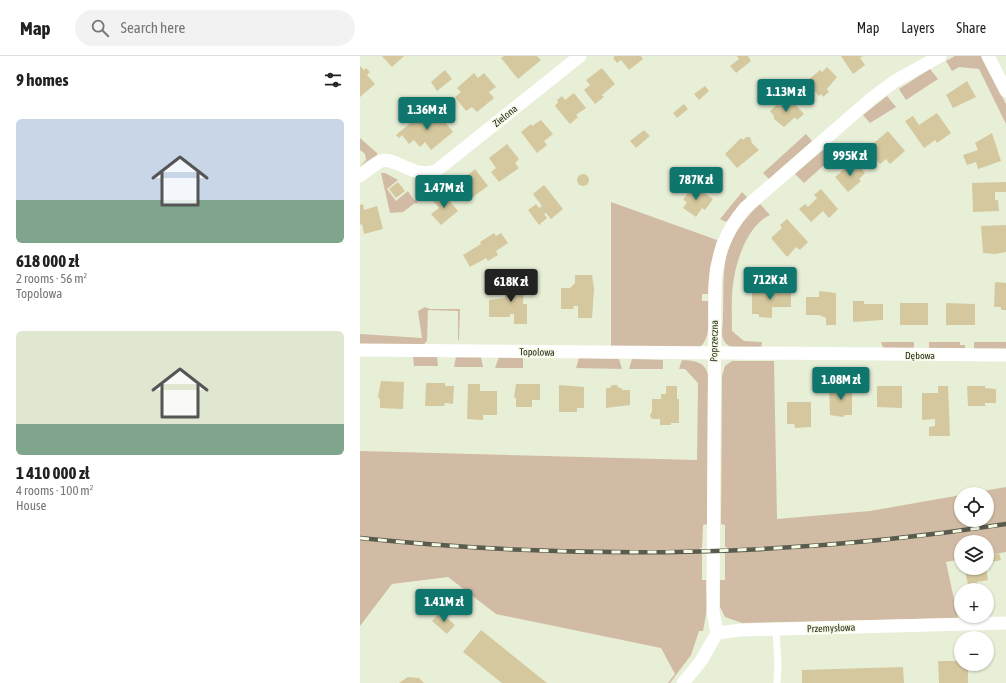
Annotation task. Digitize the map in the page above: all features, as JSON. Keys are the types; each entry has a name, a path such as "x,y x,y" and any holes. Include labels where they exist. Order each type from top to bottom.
{"street":[{"name":"Zielona","path":"360,176 383,161 389,161 419,173 427,174 436,172 580,56"},
{"name":"Poprzeczna","path":"717,633 713,611 715,284 718,261 724,240 736,219 759,195 870,99 895,81 940,56"},
{"path":"988,56 1006,91"},
{"name":"Topolowa","path":"360,350 714,354"},
{"name":"Dębowa","path":"714,354 1006,355"},
{"name":"Przemysłowa","path":"717,633 1006,623"},
{"path":"683,683 701,662 717,633"}],"lane":[{"path":"776,630 778,666 777,683"}],"shaded area":[{"path":"955,56 981,56 1006,104 1006,124 979,69 959,67 952,71 946,61"},
{"path":"930,69 938,79 906,100 899,89"},
{"path":"887,96 896,107 870,123 863,115"},
{"path":"806,134 812,141 769,179 763,173"},
{"path":"360,138 377,153 377,155 360,166 366,160 365,154 360,150"},
{"path":"823,150 831,159 804,183 795,174"},
{"path":"381,173 385,173 398,180 387,189 396,201 408,191 414,200 420,195 422,197 416,204 415,203 403,212 390,213"},
{"path":"742,192 747,197 726,222 720,219"},
{"path":"611,202 717,240 710,268 708,294 702,294 702,301 708,301 708,332 704,343 700,347 611,347"},
{"path":"760,204 770,215 755,227 740,255 733,284 732,331 744,341 762,342 761,349 737,349 727,344 722,334 725,264 728,250 735,235 745,220"},
{"path":"425,307 430,309 460,309 459,340 458,311 428,310 427,341 423,345 360,344 360,334 422,338 418,311"},
{"path":"881,342 914,342 914,350 884,350"},
{"path":"929,342 960,342 960,345 965,345 965,350 929,350"},
{"path":"974,342 1006,342 1006,350 974,350"},
{"path":"413,356 437,356 438,366 414,366"},
{"path":"456,357 481,357 483,367 454,367"},
{"path":"499,357 523,358 523,368 495,368"},
{"path":"579,358 619,359 622,369 576,368"},
{"path":"632,359 663,360 663,369 629,369"},
{"path":"682,360 695,361 702,364 707,370 708,375 707,524 703,525 702,548 700,548 700,554 702,554 702,580 706,580 707,609 703,631 699,631 691,655 670,683 668,683 675,674 661,648 496,614 448,577 392,584 360,626 360,451 697,460 698,383 685,369 679,369"},
{"path":"732,361 774,361 777,519 870,511 954,496 954,527 994,527 994,489 1006,487 1006,552 994,554 994,535 954,535 954,560 946,562 954,599 954,618 742,623 725,617 720,607 720,580 725,580 725,553 727,553 727,547 725,547 725,525 721,524 722,376 725,366"}],"building":[{"path":"382,56 404,56 392,67"},
{"path":"504,56 537,56 541,60 518,79 501,58"},
{"path":"615,56 641,56 643,59 629,70 621,60 617,63 613,58"},
{"path":"737,56 748,56 751,61 736,73 730,66 739,59"},
{"path":"841,56 863,56 860,58 865,65 853,74"},
{"path":"360,66 364,70 366,68 370,72 367,75 375,84 360,97"},
{"path":"827,67 837,77 827,89 829,92 823,97 821,94 819,96 806,82 820,70 822,72"},
{"path":"602,68 615,84 602,95 604,97 595,104 584,90 590,85 586,80"},
{"path":"445,70 452,79 437,91 431,82"},
{"path":"474,73 478,78 484,73 496,87 489,92 494,98 477,112 472,107 466,111 455,97 461,92 457,88"},
{"path":"967,81 976,97 953,108 946,95"},
{"path":"705,86 709,91 699,100 694,94"},
{"path":"574,93 586,108 576,115 578,117 570,124 555,106 558,102 557,100 562,96 565,100"},
{"path":"789,98 804,114 797,120 795,117 784,127 774,119 774,116 770,111 778,104 780,106"},
{"path":"684,104 688,109 677,118 673,113"},
{"path":"436,111 453,132 431,150 425,142 420,147 414,140 409,144 402,135 399,138 396,135 421,114 426,120"},
{"path":"937,113 951,133 937,143 935,140 924,148 905,121 913,116 919,125"},
{"path":"541,120 553,134 544,141 547,145 537,153 521,132 531,124 532,126"},
{"path":"644,130 650,136 636,148 630,141"},
{"path":"888,131 905,151 890,164 886,159 880,164 867,149"},
{"path":"992,133 1001,161 978,169 976,162 967,165 963,155 978,150 975,143"},
{"path":"746,137 750,137 752,143 759,150 737,168 725,154 741,138 743,140"},
{"path":"507,144 519,159 515,163 519,168 499,182 491,172 496,168 489,158"},
{"path":"856,162 865,173 859,179 861,181 848,192 835,177 848,166 849,168"},
{"path":"475,169 488,186 470,199 459,185 469,177 468,175"},
{"path":"581,174 585,174 589,180 585,186 581,186 577,182 577,178"},
{"path":"398,182 405,191 396,198 389,189"},
{"path":"1006,182 1006,192 995,192 995,200 998,200 999,211 973,212 972,183"},
{"path":"544,185 563,209 551,219 546,213 544,214 547,218 539,225 528,210 536,204 539,208 542,206 533,194"},
{"path":"693,185 713,199 705,210 702,208 696,217 683,208 687,202 683,200"},
{"path":"821,189 838,209 829,218 823,211 811,222 799,209 805,204 808,207 817,198 814,195"},
{"path":"443,193 458,211 441,225 431,214 439,208 433,201"},
{"path":"363,204 364,210 377,206 383,229 364,234 362,224 360,225 360,205"},
{"path":"787,219 808,242 800,250 796,247 787,257 771,238 782,228 780,225"},
{"path":"1006,225 1006,252 995,254 983,253 981,226"},
{"path":"494,233 496,236 501,233 508,243 496,251 498,255 488,261 486,258 470,267 463,255 481,244 480,242"},
{"path":"575,275 592,275 594,289 592,318 578,318 578,306 573,306 574,309 561,309 561,288 570,288 575,283"},
{"path":"505,281 524,281 523,304 527,304 527,324 514,324 514,314 510,314 510,317 489,317 489,300 505,298"},
{"path":"995,282 1006,283 1006,310 1001,310 1001,307 994,307"},
{"path":"752,288 791,289 791,307 772,307 772,318 759,317 759,314 752,314"},
{"path":"819,291 836,293 836,325 826,325 826,318 819,315 806,315 806,297 819,297"},
{"path":"853,301 864,301 864,304 883,304 883,320 853,322"},
{"path":"900,303 928,303 928,325 900,325"},
{"path":"946,303 975,304 975,325 946,325"},
{"path":"381,381 404,382 403,409 380,408 380,399 378,397"},
{"path":"426,383 445,383 445,386 454,386 453,404 445,403 444,406 425,406"},
{"path":"468,384 480,384 480,391 497,391 497,415 483,415 483,420 467,419"},
{"path":"516,384 540,384 540,400 532,400 532,407 516,407 516,398 514,398"},
{"path":"559,385 584,387 584,408 577,408 577,412 559,412"},
{"path":"612,385 617,385 619,388 622,388 622,390 630,390 630,405 606,408 606,388 610,388"},
{"path":"829,385 837,385 839,387 852,385 852,415 845,415 843,417 830,415"},
{"path":"666,386 677,386 677,399 679,399 679,423 660,425 660,419 652,419 650,416 652,411 652,399 661,399 661,394 666,394"},
{"path":"877,386 902,386 902,408 877,407"},
{"path":"938,386 948,386 950,436 929,436 929,427 935,426 935,419 922,420 922,393 938,393"},
{"path":"967,386 985,386 985,388 996,389 996,403 985,403 985,406 968,406"},
{"path":"787,402 811,402 811,427 795,428 794,424 787,424"},
{"path":"999,553 1001,560 994,562 994,554"},
{"path":"966,575 987,575 988,580 977,583 968,583"},
{"path":"440,612 455,625 447,634 432,621"},
{"path":"481,630 547,683 502,683 463,652"},
{"path":"938,661 954,661 954,671 968,671 968,683 939,683"},
{"path":"903,667 904,683 802,683 802,670"},
{"path":"408,677 419,678 424,683 399,683"}],"railway":[{"path":"360,538 521,550 683,552 764,549 845,543 926,535 1006,524"}]}
